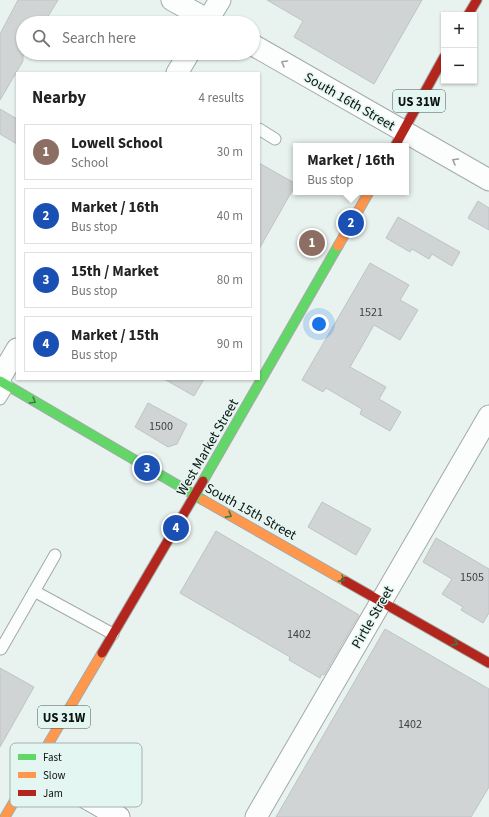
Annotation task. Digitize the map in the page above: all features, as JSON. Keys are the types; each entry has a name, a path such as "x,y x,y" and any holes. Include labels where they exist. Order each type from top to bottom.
{"main road":[{"path":"470,12 477,0"},
{"name":"US 31W","path":"399,138 441,62"},
{"name":"West Market Street","path":"49,743 195,496 367,195"},
{"name":"South 15th Street","path":"3,382 195,496 489,663"},
{"name":"West Market Street","path":"5,817 11,807"}],"street":[{"path":"172,0 200,16"},
{"path":"213,16 220,0"},
{"name":"South 16th Street","path":"260,49 399,138 488,177"},
{"path":"178,72 185,60"},
{"path":"3,382 16,351"},
{"name":"Pirtle Street","path":"256,817 489,416"},
{"path":"102,807 119,817"}],"lane":[{"path":"260,130 275,139"},
{"path":"0,399 3,382"},
{"path":"1,649 54,555"},
{"path":"34,591 113,634"}],"building":[{"path":"18,0 58,0 48,16 16,16 16,60 23,61 0,100 0,34"},
{"path":"267,0 422,0 374,84 294,37 303,21"},
{"path":"0,109 16,118 16,143 0,134"},
{"path":"260,164 293,182 293,189 260,247"},
{"path":"478,201 489,208 489,230 468,218"},
{"path":"398,217 460,252 452,266 432,254 429,259 412,249 410,252 386,238"},
{"path":"370,263 409,285 400,300 418,310 400,340 374,325 350,367 386,387 379,399 401,412 390,431 360,414 362,409 326,388 323,392 302,380"},
{"path":"166,380 203,380 194,396"},
{"path":"148,403 187,424 177,444 168,447 135,427"},
{"path":"322,502 371,529 356,555 308,527"},
{"path":"216,531 359,615 324,675 322,674 320,678 289,660 290,657 180,593"},
{"path":"436,538 489,569 489,613 483,623 461,610 463,607 442,594 452,579 423,562"},
{"path":"385,629 489,689 489,787 471,817 276,817"},
{"path":"0,668 34,687 0,747"}],"traffic: fast":[{"path":"203,481 338,246"},
{"path":"0,381 203,500"}],"traffic: slow":[{"path":"338,246 367,195"},
{"path":"203,500 345,581"},
{"path":"49,743 102,653"},
{"path":"5,817 11,807"}],"traffic: jam":[{"path":"470,12 477,0"},
{"path":"397,143 441,62"},
{"path":"102,653 203,481"},
{"path":"345,581 489,663"}],"place":[{"name":"Market / 16th","path":"351,223"},
{"name":"Lowell School","path":"312,243"},
{"name":"15th / Market","path":"147,468"},
{"name":"Market / 15th","path":"176,528"}]}
